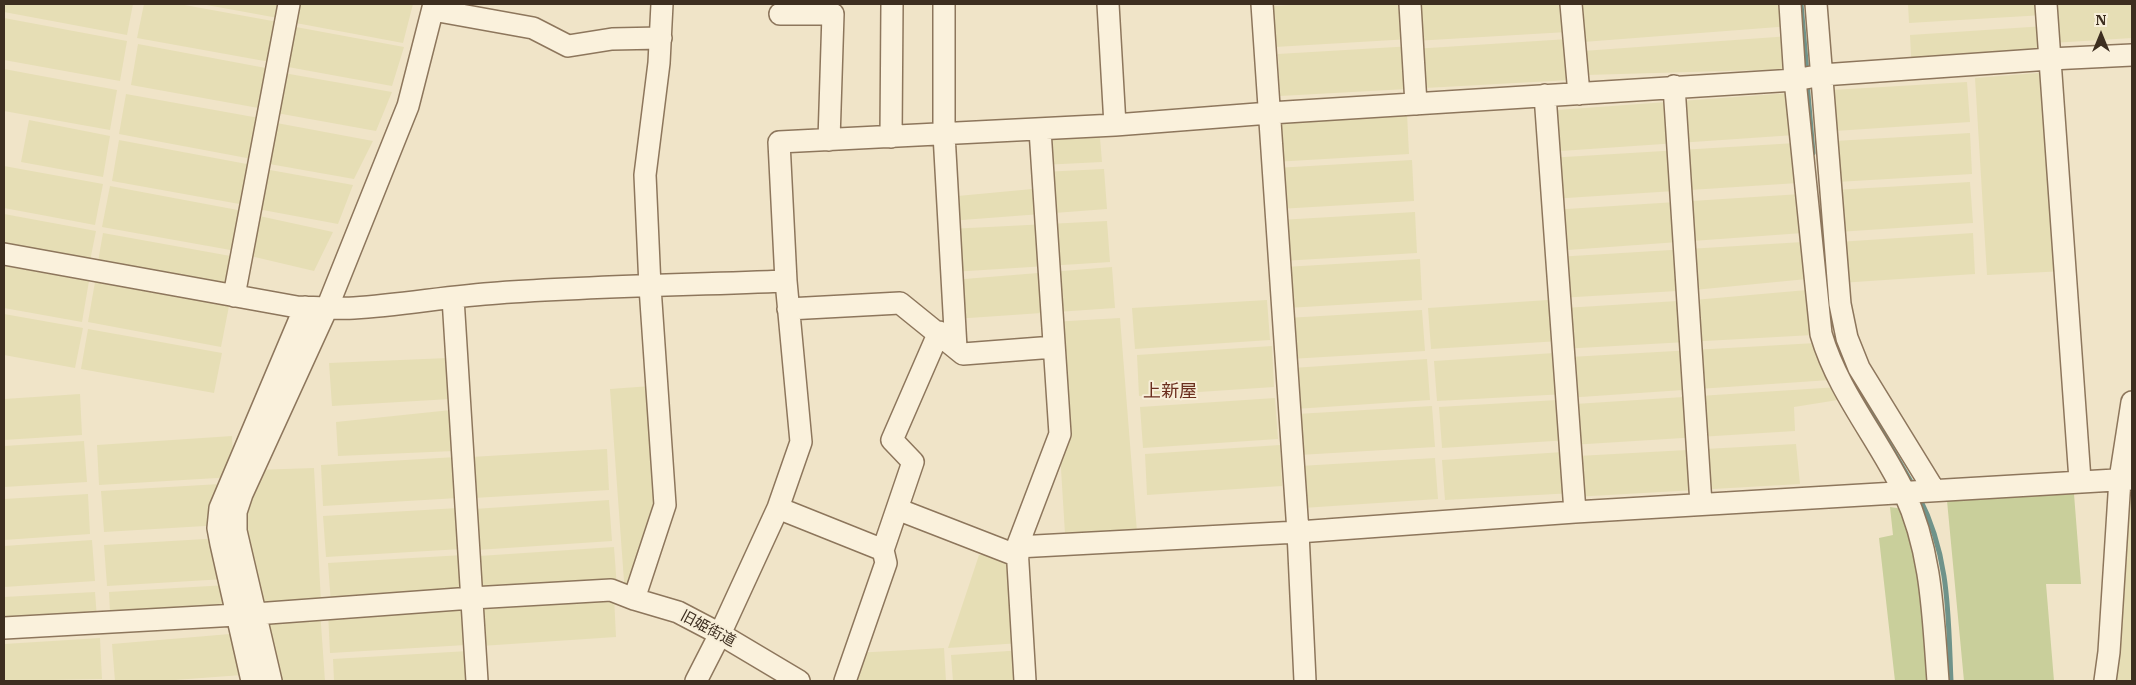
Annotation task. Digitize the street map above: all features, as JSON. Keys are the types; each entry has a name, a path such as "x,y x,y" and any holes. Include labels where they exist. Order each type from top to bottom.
{"street":[{"path":"234,296 288,4"},
{"path":"634,599 665,504 650,287 645,175 661,38 662,4"},
{"path":"891,137 892,4"},
{"path":"944,4 944,134 956,348"},
{"path":"1108,4 1115,125"},
{"path":"1262,4 1298,532 1304,681"},
{"path":"1410,4 1416,104"},
{"path":"1571,4 1579,94"},
{"path":"1790,4 1795,80 1816,306 1821,334 1828,358 1842,385 1904,492 1927,559 1938,681"},
{"path":"1816,4 1840,304 1847,338 1859,368 1934,490"},
{"path":"2046,4 2080,480"},
{"path":"252,681 236,530 236,512 242,494 327,308 408,106 433,7 533,28 568,46 612,39 661,38"},
{"path":"780,14 834,14 829,140"},
{"path":"696,681 720,634 778,508 801,442 788,309 779,142 1040,130 1674,86 1795,80 1822,76 2050,59 2132,55"},
{"path":"1674,86 1701,504"},
{"path":"1545,95 1575,512"},
{"path":"1025,681 1018,552 1060,434 1040,130"},
{"path":"4,254 234,296 305,307 327,308 354,308 495,293 786,281"},
{"path":"453,298 477,681"},
{"path":"788,309 900,303 939,332 963,354 1054,347"},
{"path":"271,681 245,615 218,528 220,508 305,307"},
{"path":"845,681 886,563 883,550 913,462 892,440 939,332"},
{"path":"2105,681 2132,402"},
{"path":"897,509 1018,552 1575,512 2080,480 2126,479"},
{"path":"778,508 883,550"},
{"name":"旧姫街道","path":"472,598 611,590 678,612 720,634 799,681"},
{"path":"4,628 245,615 472,598"}],"shaded area":[{"path":"4,4 133,4 127,35 4,12"},
{"path":"144,4 179,4 278,22 270,62 137,38"},
{"path":"201,4 281,4 278,18"},
{"path":"288,4 413,4 403,43 285,21"},
{"path":"1408,4 1410,39 1275,47 1272,6"},
{"path":"1412,4 1565,4 1567,32 1414,41"},
{"path":"1580,4 1790,4 1791,26 1583,42"},
{"path":"1908,4 2043,4 2044,15 1909,23"},
{"path":"2049,4 2132,4 2132,38 2052,43"},
{"path":"4,18 127,41 120,81 4,60"},
{"path":"285,25 404,47 392,86 277,65"},
{"path":"2045,26 2047,67 1912,75 1910,35"},
{"path":"1790,36 1794,69 1586,75 1583,51"},
{"path":"1568,39 1570,80 1280,96 1278,54 1413,46 1413,49"},
{"path":"138,44 271,69 264,109 131,85"},
{"path":"4,69 117,90 110,130 4,111"},
{"path":"278,72 392,92 376,131 271,112"},
{"path":"2051,72 2065,271 1987,275 1975,78"},
{"path":"1967,82 1970,122 1835,131 1832,90"},
{"path":"1791,93 1795,135 1546,152 1543,111"},
{"path":"126,94 259,118 252,159 119,134"},
{"path":"1407,113 1409,154 1274,162 1272,121"},
{"path":"29,120 110,136 103,177 21,162"},
{"path":"266,121 373,141 354,179 258,162"},
{"path":"1099,126 1102,162 1042,165 1040,130"},
{"path":"1970,133 1972,174 1837,182 1835,141"},
{"path":"119,140 252,165 245,205 112,181"},
{"path":"1796,143 1798,183 1551,199 1548,158"},
{"path":"1412,160 1414,201 1279,209 1276,168"},
{"path":"4,166 103,184 95,225 4,208"},
{"path":"259,168 353,185 338,224 252,208"},
{"path":"1104,169 1107,209 949,221 947,197 1043,188 1042,172"},
{"path":"1970,182 1973,223 1838,232 1835,190"},
{"path":"110,186 243,211 236,251 102,227"},
{"path":"1801,194 1803,233 1554,251 1551,210"},
{"path":"1415,212 1417,253 1282,261 1280,220"},
{"path":"4,214 96,231 88,271 4,256"},
{"path":"250,214 333,232 314,271 242,254"},
{"path":"1107,221 1110,262 952,272 949,229"},
{"path":"103,233 236,257 229,297 96,273"},
{"path":"1973,233 1975,274 1840,283 1838,242"},
{"path":"1803,242 1807,279 1694,290 1559,298 1556,257"},
{"path":"1420,259 1422,300 1287,308 1285,267"},
{"path":"4,266 89,281 82,322 4,308"},
{"path":"1112,267 1115,308 954,319 952,280"},
{"path":"95,282 229,306 221,347 88,322"},
{"path":"1807,290 1813,335 1561,349 1560,341 1431,349 1428,308 1563,299 1564,308 1694,300"},
{"path":"1267,300 1270,340 1135,349 1132,308"},
{"path":"1422,310 1425,351 1290,359 1287,318"},
{"path":"4,314 83,328 75,368 4,355"},
{"path":"1120,318 1137,532 1065,534 1052,322"},
{"path":"88,329 222,353 214,393 81,369"},
{"path":"1816,343 1830,380 1566,398 1566,394 1437,401 1434,361 1569,352 1570,357"},
{"path":"1272,346 1274,387 1139,396 1137,355"},
{"path":"448,358 450,399 332,406 329,363"},
{"path":"1427,359 1430,400 1295,409 1292,368"},
{"path":"651,386 661,521 625,595 610,389"},
{"path":"1839,387 1844,399 1794,407 1795,431 1571,445 1570,440 1442,448 1439,407 1574,399 1575,404"},
{"path":"80,394 82,435 4,440 4,399"},
{"path":"1275,398 1278,439 1143,448 1140,407"},
{"path":"1432,406 1435,447 1299,455 1297,414"},
{"path":"451,410 454,451 338,456 336,422"},
{"path":"232,436 234,477 99,485 97,445"},
{"path":"84,441 87,482 4,487 4,446"},
{"path":"1796,444 1800,484 1574,497 1574,493 1445,500 1442,460 1578,451 1578,456"},
{"path":"1280,445 1282,486 1147,495 1145,454"},
{"path":"607,449 609,490 474,498 471,457"},
{"path":"456,457 458,498 323,506 321,465"},
{"path":"1435,458 1438,499 1303,508 1300,466"},
{"path":"314,468 321,602 252,605 239,524 104,532 101,491 237,483 254,470"},
{"path":"2125,479 2132,479 2132,681 2111,681"},
{"path":"88,494 90,534 4,540 4,499"},
{"path":"609,500 612,541 477,550 474,509"},
{"path":"458,508 461,549 326,557 323,516"},
{"path":"239,537 242,578 107,586 104,545"},
{"path":"92,540 95,581 4,587 4,546"},
{"path":"614,547 617,588 481,597 479,556"},
{"path":"1012,554 1020,643 948,648 979,555"},
{"path":"463,555 466,596 331,604 328,563"},
{"path":"244,584 247,624 111,633 109,592"},
{"path":"95,592 98,632 4,638 4,597"},
{"path":"614,596 616,637 481,646 479,605"},
{"path":"463,604 466,645 330,653 328,612"},
{"path":"320,610 325,681 271,681 255,614"},
{"path":"230,634 242,675 161,681 115,681 112,644"},
{"path":"100,638 102,679 4,681 4,644"},
{"path":"944,648 946,681 845,681 855,653"},
{"path":"1023,650 1025,681 953,681 951,655"},
{"path":"468,651 470,681 334,681 333,659"}],"green space":[{"path":"2073,481 2081,584 2046,584 2054,681 1964,681 1946,490"},
{"path":"1890,507 1910,510 1938,681 1895,681 1879,538 1893,535"}],"waterway":[{"path":"1801,4 1807,73"},
{"path":"1807,82 1813,153"},
{"path":"1851,378 1914,487"},
{"path":"1919,497 1937,542 1942,564 1948,610 1951,681"}],"district":[{"name":"上新屋","path":"1170,392"}]}
